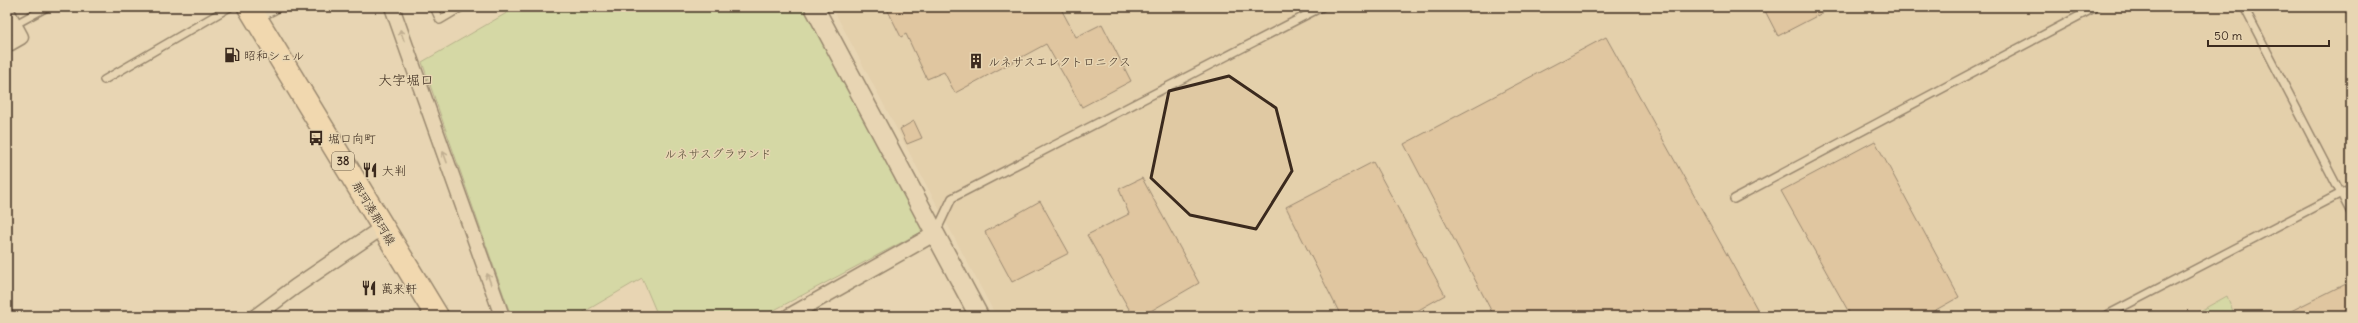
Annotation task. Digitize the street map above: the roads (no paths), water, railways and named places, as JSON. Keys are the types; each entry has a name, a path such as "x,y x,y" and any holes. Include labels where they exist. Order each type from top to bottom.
{"main road":[{"name":"那珂湊那珂線","path":"259,10 383,228 437,316"}],"street":[{"path":"392,7 502,316"},
{"path":"814,7 979,316"},
{"path":"7,11 21,37 7,45"},
{"path":"256,316 295,287 383,228"},
{"path":"789,316 936,233"}],"lane":[{"path":"14,25 47,7"},
{"path":"104,80 230,7"},
{"path":"434,7 440,20 462,7"},
{"path":"936,233 952,198 982,184 1322,7"},
{"path":"1734,199 2096,7"},
{"path":"2244,7 2340,194 2351,212"},
{"path":"2105,316 2351,188"}],"place":[{"name":"昭和シェル","path":"232,55"},
{"name":"ルネサスエレクトロニクス","path":"976,61"},
{"name":"堀口向町","path":"316,138"},
{"name":"大判","path":"370,170"},
{"name":"萬来軒","path":"369,288"}],"district":[{"name":"大字堀口","path":"406,80"}],"park label":[{"name":"ルネサスグラウンド","path":"718,153"}]}
